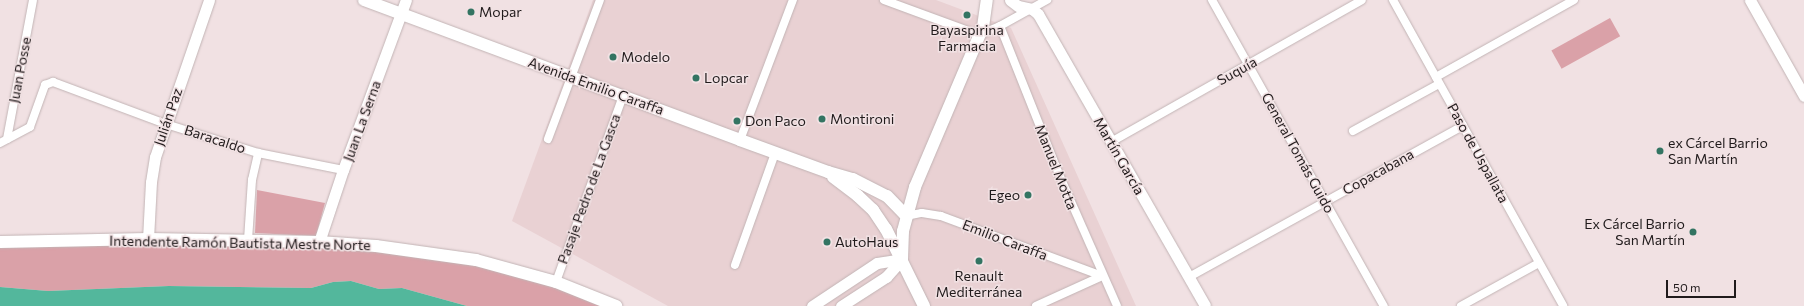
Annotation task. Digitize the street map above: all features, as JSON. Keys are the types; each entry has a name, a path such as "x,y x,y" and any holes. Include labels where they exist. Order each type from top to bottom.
{"main road":[{"name":"Avenida Emilio Caraffa","path":"364,0 775,153 828,172 853,179 887,196 906,216"},
{"path":"902,259 903,231 915,187 985,20 987,0"},
{"name":"Avenida Emilio Caraffa","path":"828,172 873,210 886,229 902,259 924,306"},
{"path":"887,196 901,196 908,193 915,187"},
{"name":"Intendente Ramón Bautista Mestre Norte","path":"0,242 148,239 248,240 319,242 376,246 424,251 476,260 556,282 616,306"}],"street":[{"name":"Juan Posse","path":"4,141 33,0"},
{"name":"Julián Paz","path":"148,239 152,169 209,0"},
{"name":"Juan La Serna","path":"319,242 343,170 406,0"},
{"path":"548,139 600,0"},
{"path":"740,140 793,0"},
{"path":"884,0 979,35 1000,26 1047,0"},
{"path":"1010,0 1018,6 1032,9"},
{"name":"General Tomás Guido","path":"1212,0 1384,306"},
{"name":"Suquía","path":"1111,142 1362,0"},
{"name":"Paso de Uspallata","path":"1393,0 1563,306"},
{"path":"1352,131 1573,0"},
{"path":"1750,0 1804,96"},
{"name":"Martín García","path":"1032,9 1038,14 1205,306"},
{"name":"Manuel Motta","path":"1000,26 1058,172 1102,276 1117,306"},
{"name":"Baracaldo","path":"4,141 30,127 45,85 53,82 166,124 258,153 343,170"},
{"name":"Pasaje Pedro de La Gasca","path":"556,282 623,96"},
{"name":"Copacabana","path":"1189,277 1324,201 1463,126"},
{"path":"248,240 252,180 258,153"},
{"path":"735,265 775,153"},
{"name":"Emilio Caraffa","path":"906,216 922,213 941,216 1102,276"},
{"path":"812,306 877,263 902,259"},
{"path":"841,306 886,277 902,259"},
{"path":"1461,306 1539,263"},
{"path":"1036,306 1102,276"}],"shaded area":[{"path":"593,0 936,0 1011,28 1136,306 668,306 512,221"},
{"path":"1610,18 1620,36 1562,69 1551,50"},
{"path":"257,190 325,203 316,236 255,233"},
{"path":"248,240 476,260 616,306 467,306 402,288 379,289 351,281 333,282 311,288 169,286 48,291 0,287 0,242"},
{"path":"351,281 379,289 402,288 467,306 0,306 0,287 48,291 169,286 311,288 333,282"}],"place":[{"name":"Mopar","path":"471,12"},
{"name":"Bayaspirina Farmacia","path":"967,15"},
{"name":"Modelo","path":"613,57"},
{"name":"Lopcar","path":"696,78"},
{"name":"Montironi","path":"822,119"},
{"name":"Don Paco","path":"737,121"},
{"name":"ex Cárcel Barrio San Martín","path":"1660,151"},
{"name":"Egeo","path":"1028,195"},
{"name":"Ex Cárcel Barrio San Martín","path":"1693,232"},
{"name":"AutoHaus","path":"827,242"},
{"name":"Renault Mediterránea","path":"979,261"}]}
